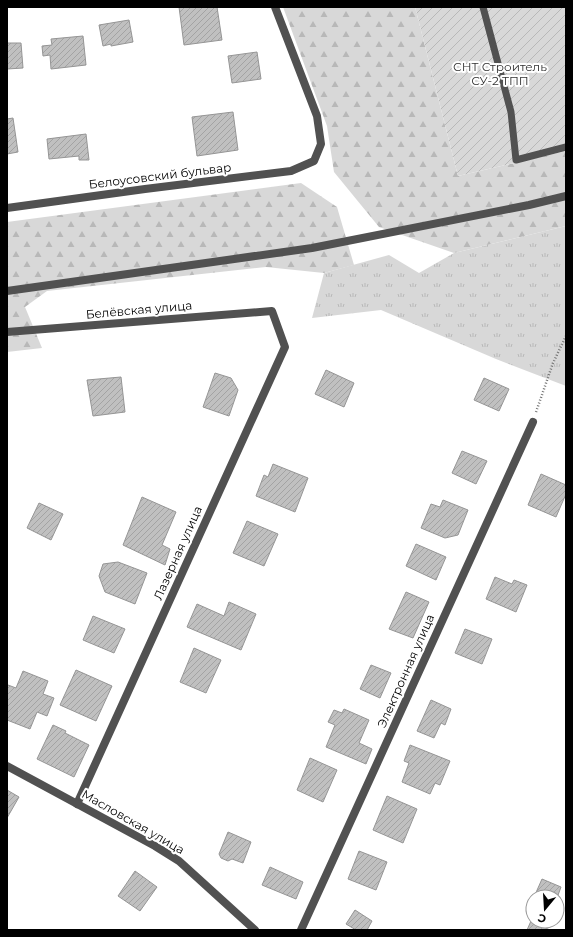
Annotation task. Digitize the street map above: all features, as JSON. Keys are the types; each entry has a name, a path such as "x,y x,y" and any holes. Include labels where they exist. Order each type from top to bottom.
{"street":[{"name":"Белоусовский бульвар","path":"7,208 291,171 314,161 322,144 317,116 275,7"},
{"path":"7,291 312,248 566,196"},
{"name":"Белёвская улица","path":"7,332 272,311"},
{"name":"Лазерная улица","path":"77,804 285,347 272,311"},
{"name":"Электронная улица","path":"302,930 533,422"},
{"name":"Масловская улица","path":"7,766 155,846 179,861 255,930"}],"lane":[{"path":"483,7 511,112 516,160 566,147"}],"path":[{"path":"533,422 553,363 566,336"}],"green space":[{"path":"283,7 415,7 458,176 566,151 566,226 454,253 379,227 334,172 327,126"},
{"name":"СНТ Строитель СУ-2 ТПП","path":"415,7 566,7 566,151 458,176"},
{"path":"301,183 337,207 354,265 324,273 266,267 47,291 25,307 42,348 7,352 7,222"},
{"path":"566,226 566,386 496,359 381,310 312,318 324,273 389,255 419,273 454,253"}],"building":[{"path":"179,7 217,7 222,40 184,45"},
{"path":"129,20 133,42 103,46 99,25"},
{"path":"83,36 86,65 51,69 50,55 43,56 42,46 52,45 51,39"},
{"path":"7,43 21,43 23,68 7,69"},
{"path":"257,52 261,79 232,83 228,56"},
{"path":"233,112 238,150 197,156 192,117"},
{"path":"13,118 18,152 7,154 7,119"},
{"path":"86,134 89,160 79,160 79,156 49,159 47,139"},
{"path":"326,370 354,383 344,407 315,394"},
{"path":"215,373 231,378 238,390 229,416 203,407"},
{"path":"121,377 125,412 93,416 87,380"},
{"path":"484,378 509,389 499,411 474,400"},
{"path":"462,451 487,461 476,484 452,473"},
{"path":"273,464 308,478 295,512 256,496 264,475 268,477"},
{"path":"541,474 566,485 566,494 556,517 528,505"},
{"path":"142,497 176,512 162,545 170,549 165,565 123,545"},
{"path":"443,500 468,510 458,535 445,538 421,528 431,504 440,507"},
{"path":"39,503 63,514 51,540 27,528"},
{"path":"247,521 278,534 264,566 233,553"},
{"path":"416,544 446,557 436,580 406,566"},
{"path":"118,562 147,573 135,604 105,592 99,576 103,564"},
{"path":"495,577 512,584 514,580 527,585 516,612 486,599"},
{"path":"406,592 429,602 413,638 389,629"},
{"path":"229,602 256,614 241,650 187,627 197,604 224,616"},
{"path":"93,616 125,629 114,653 83,640"},
{"path":"465,629 492,639 482,664 455,653"},
{"path":"194,648 221,660 206,693 180,682"},
{"path":"371,665 391,673 380,698 360,689"},
{"path":"76,670 112,686 96,721 60,705"},
{"path":"23,671 48,681 43,694 54,698 47,716 37,712 30,729 7,720 7,687 8,685 16,688"},
{"path":"431,700 451,709 445,725 441,723 434,738 417,731"},
{"path":"344,709 369,720 359,743 372,749 366,764 326,747 335,725 328,722 334,710 342,713"},
{"path":"53,725 89,745 74,777 37,759"},
{"path":"410,745 450,761 440,785 435,783 430,794 402,782 409,763 404,761"},
{"path":"310,758 337,770 323,802 297,790"},
{"path":"7,790 19,797 7,818"},
{"path":"387,796 417,809 403,843 373,830"},
{"path":"228,832 251,842 243,863 232,859 228,861 221,858 219,854"},
{"path":"359,851 387,862 376,890 348,879"},
{"path":"270,867 303,882 296,899 262,885"},
{"path":"135,871 157,887 140,911 118,896"},
{"path":"542,879 561,887 560,889 538,889"},
{"path":"355,910 372,921 367,930 356,930 346,924"},
{"path":"548,929 550,930 527,930"}]}
